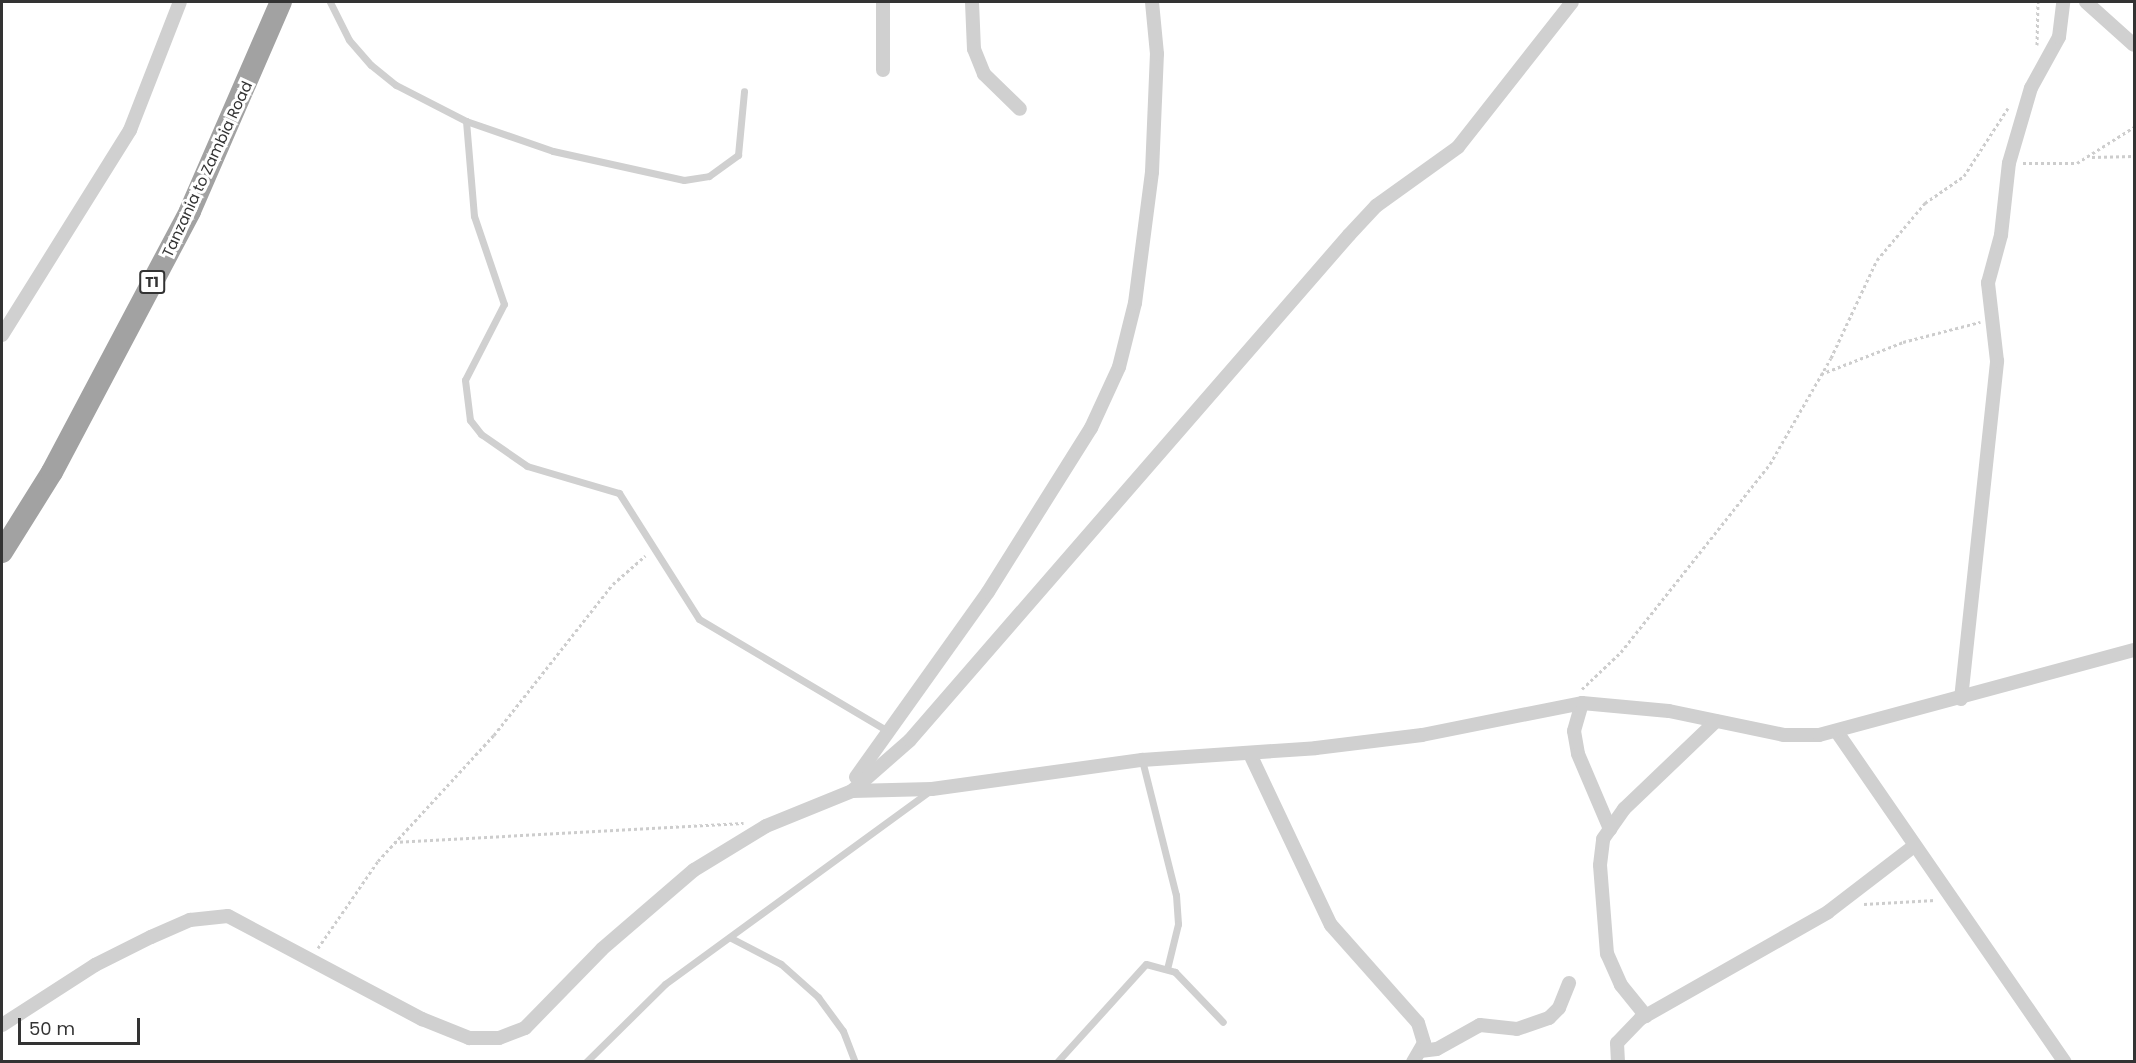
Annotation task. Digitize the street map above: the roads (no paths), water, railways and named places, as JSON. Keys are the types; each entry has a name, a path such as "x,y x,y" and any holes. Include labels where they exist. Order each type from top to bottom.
{"highway":[{"name":"Tanzania to Zambia Road","path":"2,552 52,472 190,211 281,2"}],"street":[{"path":"2,335 130,130 180,2"},
{"path":"883,2 883,70"},
{"path":"972,2 974,49 984,74 1020,109"},
{"path":"832,799 866,767 888,730 988,592 1091,428 1119,367 1135,303 1152,172 1157,54 1152,2"},
{"path":"2,1025 95,964 190,920 228,916 422,1019 469,1038 499,1038 525,1028 602,950 694,870 766,826 852,791 910,740 1000,641 1376,206 1458,147 1572,2"},
{"path":"1961,699 1997,361 1990,320 1988,283 2001,235 2009,163 2031,88 2059,38 2063,2"},
{"path":"2086,2 2134,45"},
{"path":"852,791 932,789 1142,760 1250,754 1422,735 1576,704 1716,721 1784,735 1837,732 2134,650"},
{"path":"1576,704 1574,730 1578,754 1610,829"},
{"path":"1646,1016 1621,985 1607,954 1600,865 1610,829 1716,721"},
{"path":"1837,732 2065,1062"},
{"path":"1250,754 1316,900 1360,962 1418,1023 1424,1043 1417,1056"},
{"path":"1618,1062 1623,1032 1646,1016 1760,955 1855,890 1914,846"},
{"path":"1417,1056 1437,1049 1480,1025 1517,1029 1549,1018 1560,1008 1569,983"}],"lane":[{"path":"330,2 349,40 371,65 396,85 465,121 554,151 684,180 709,176 738,155 744,91"},
{"path":"465,121 474,216 504,304 465,380 470,420 481,434 527,466 619,493 699,619 888,730"},
{"path":"1142,760 1176,895 1178,924 1167,969"},
{"path":"586,1062 665,984 932,789"},
{"path":"731,938 781,964 818,997 843,1031 855,1062"},
{"path":"1059,1061 1146,964 1167,969 1223,1022"}]}
